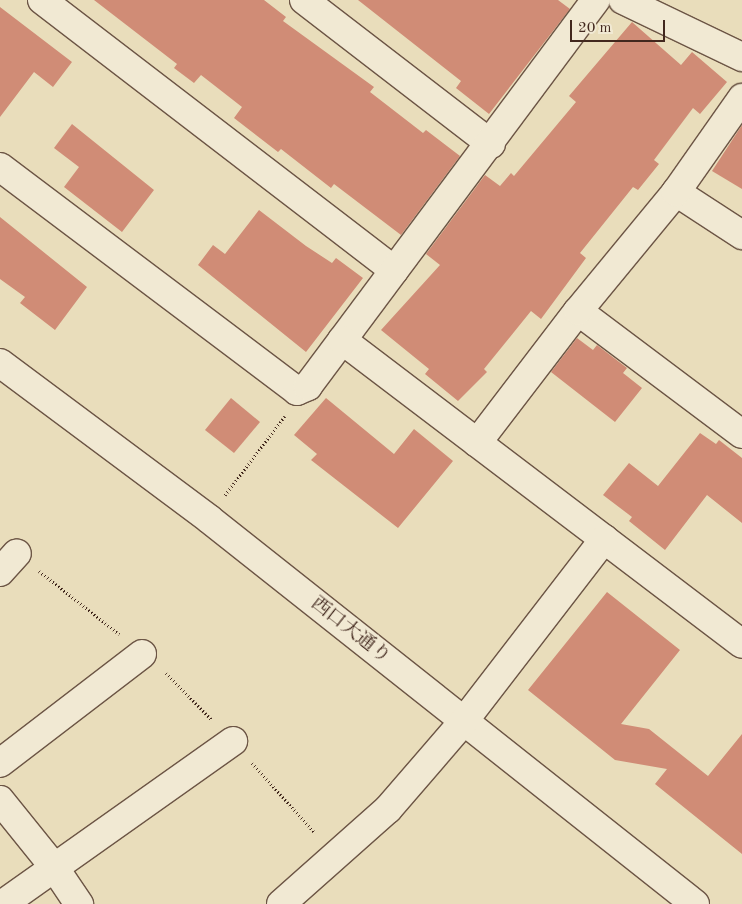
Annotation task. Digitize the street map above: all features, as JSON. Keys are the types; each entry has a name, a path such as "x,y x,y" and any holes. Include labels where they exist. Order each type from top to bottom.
{"street":[{"path":"42,0 394,270"},
{"path":"304,0 491,144"},
{"path":"0,167 296,391 308,386 491,144 596,0"},
{"path":"623,0 742,56"},
{"path":"477,443 578,311 676,192 742,98"},
{"path":"676,192 742,235"},
{"path":"578,311 742,434"},
{"path":"342,340 742,644"},
{"name":"西口大通り","path":"0,363 209,519 695,904"},
{"path":"281,904 336,859 388,809 464,720 604,539"},
{"path":"0,763 142,654"},
{"path":"3,904 233,741"},
{"path":"0,800 54,867 79,904"}],"path":[{"path":"223,498 286,415 296,391"},
{"path":"8,562 142,654 166,673 233,741 336,859"}],"building":[{"path":"94,0 264,0 286,17 283,21 374,87 370,92 423,133 426,130 460,156 401,235 334,184 331,188 281,149 278,152 234,118 242,107 201,75 194,83 174,68 177,64"},
{"path":"358,0 558,0 570,9 489,114 456,88 461,81"},
{"path":"0,7 72,62 53,87 34,72 0,117"},
{"path":"632,22 681,65 692,52 727,82 700,114 693,108 654,160 659,164 638,190 633,187 580,253 586,258 541,319 531,311 484,369 487,372 458,401 425,374 429,369 381,330 440,265 426,254 485,175 500,186 511,173 514,176 576,102 569,96"},
{"path":"72,124 154,190 122,232 64,187 79,167 54,148"},
{"path":"742,125 742,189 712,171"},
{"path":"259,210 306,246 332,263 336,258 363,278 306,352 198,265 213,245 225,254"},
{"path":"0,217 87,287 55,330 20,303 25,297 0,279"},
{"path":"577,338 593,350 597,345 627,368 623,373 642,388 615,422 551,372"},
{"path":"231,398 260,422 234,453 205,430"},
{"path":"326,398 394,454 414,429 453,461 398,528 311,460 317,454 294,435"},
{"path":"700,433 716,444 719,440 742,458 742,523 707,495 665,550 629,521 632,517 603,495 629,463 658,486"},
{"path":"607,592 680,650 621,724 649,729 708,776 742,734 742,854 655,784 667,769 615,760 528,690"}]}
